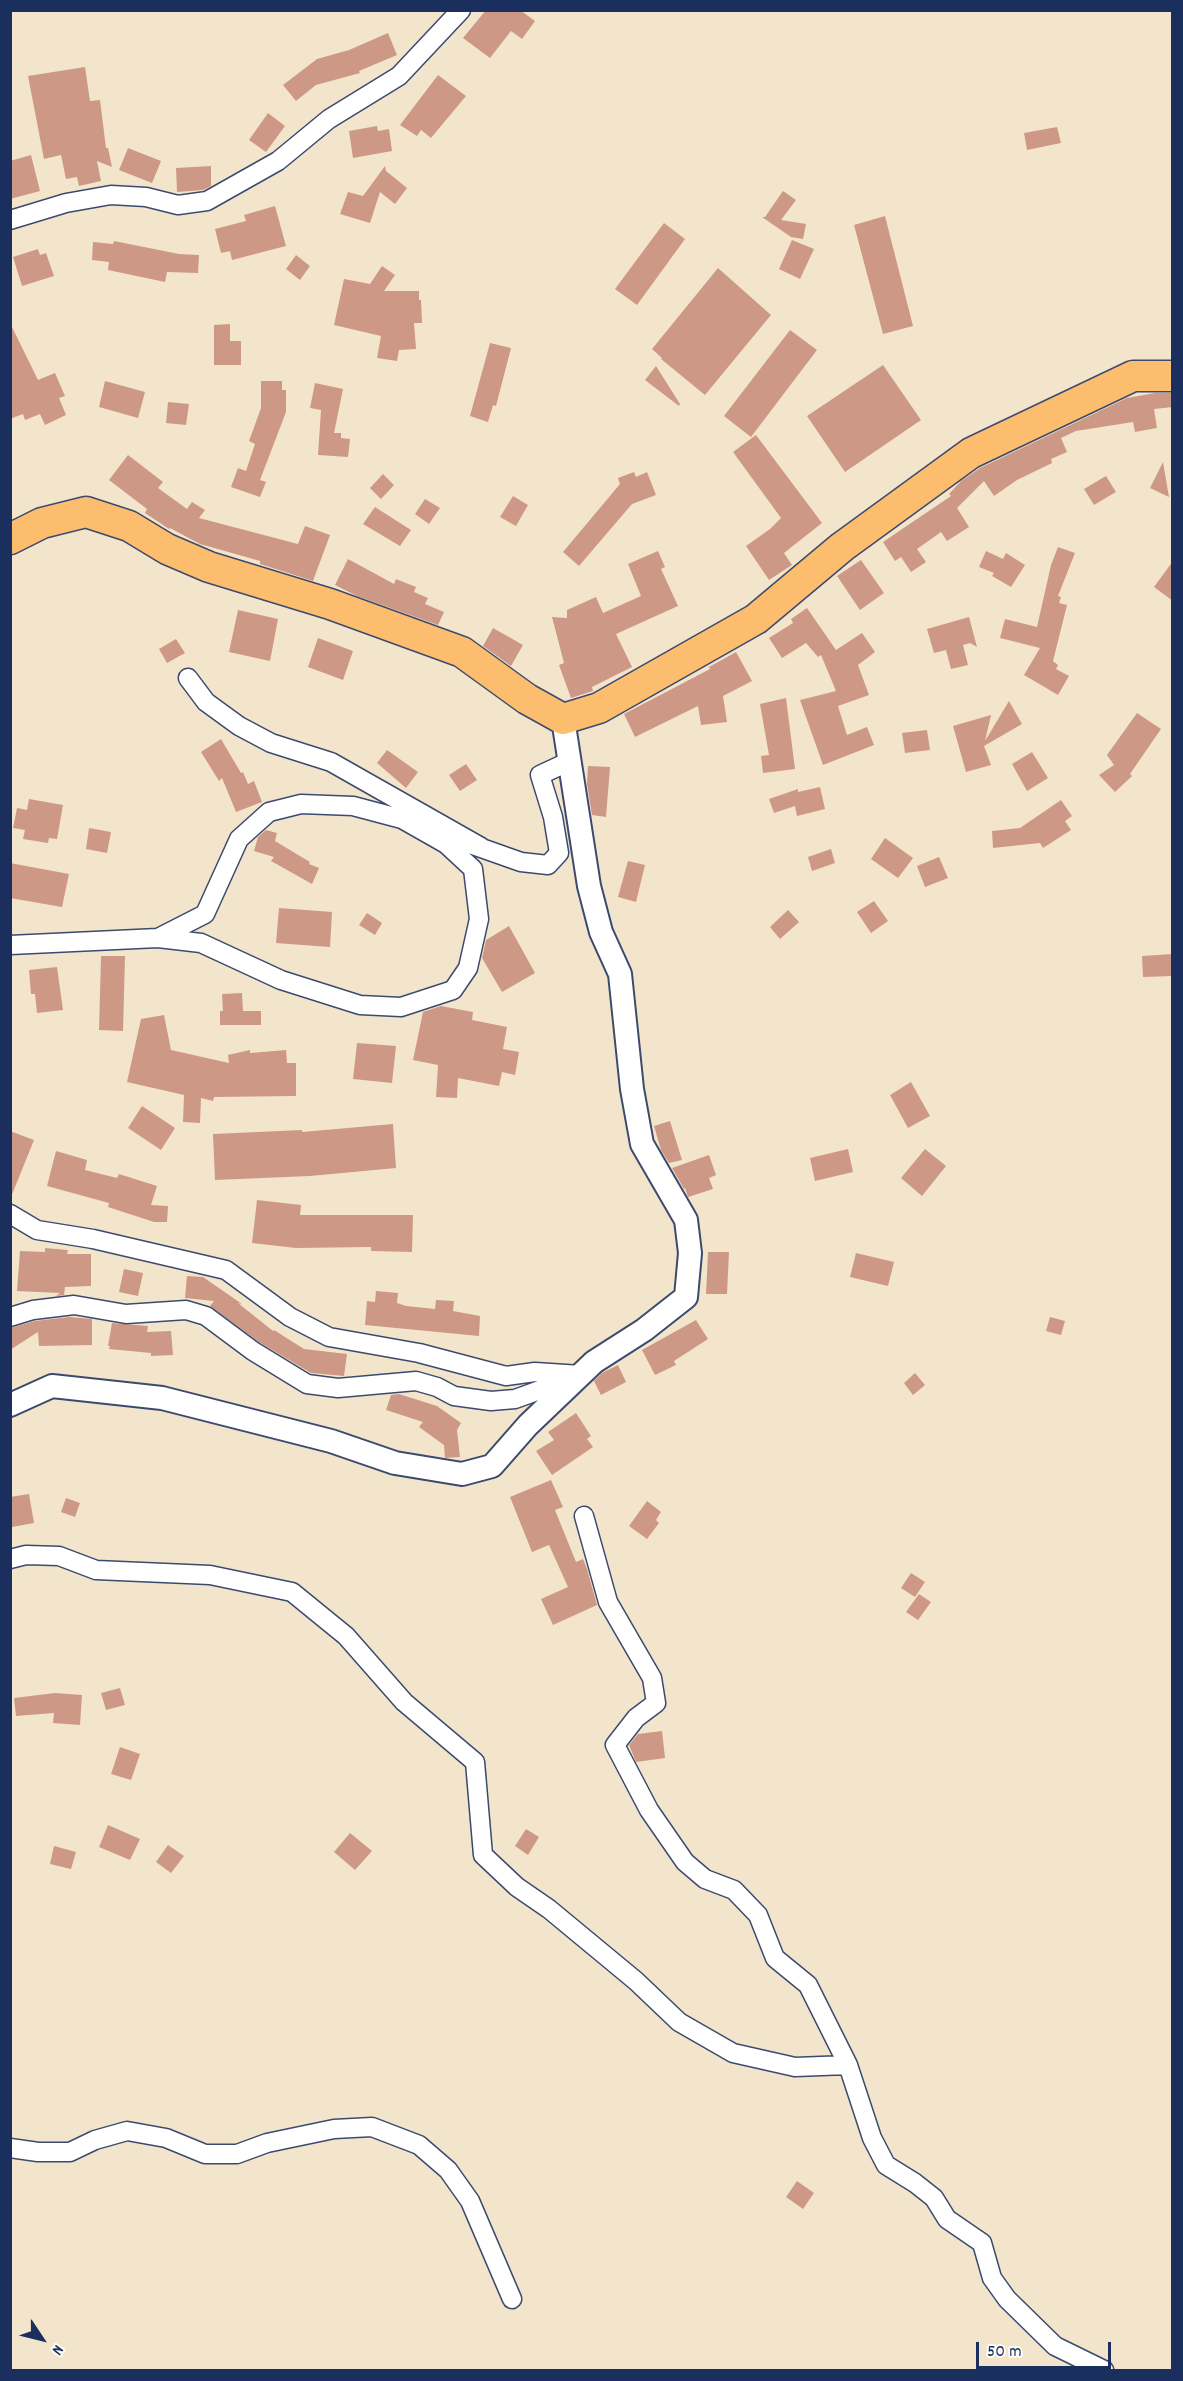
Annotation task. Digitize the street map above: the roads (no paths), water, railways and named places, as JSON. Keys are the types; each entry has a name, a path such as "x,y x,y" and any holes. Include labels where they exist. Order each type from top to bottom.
{"highway":[{"path":"10,539 42,522 86,512 129,526 167,549 209,567 330,604 462,652 527,699 562,719 599,708 756,619 842,547 971,453 1133,376 1173,376"}],"street":[{"path":"10,220 66,203 111,195 146,197 178,205 207,201 278,161 329,119 399,76 461,10"},
{"path":"188,678 206,702 239,726 271,742 331,762 481,848"},
{"path":"10,1405 52,1386 162,1398 331,1441 395,1463 462,1474 492,1466 528,1425 594,1362 644,1329 686,1297 690,1253 686,1220 642,1144 632,1089 620,974 601,932 589,886 562,719"},
{"path":"158,938 205,914 239,839 269,812 301,804 353,806 402,819 521,862 548,865 559,853 553,817 540,775 570,761"},
{"path":"10,945 158,938 201,943 281,980 360,1005 401,1007 453,990 468,968 479,919 473,869 446,844 402,819"},
{"path":"10,1214 37,1230 93,1239 226,1270 290,1317 329,1337 419,1353 506,1376 535,1372 581,1375"},
{"path":"10,1317 33,1310 74,1305 126,1314 186,1310 206,1316 253,1351 307,1384 338,1388 416,1381 437,1387 454,1396 491,1401 515,1399 581,1375"},
{"path":"584,1516 608,1602 652,1677 656,1703 636,1718 615,1745 649,1810 685,1862 705,1879 734,1890 758,1915 776,1958 808,1985 848,2065 872,2138 886,2164 934,2198 947,2219 982,2244 992,2278 1007,2299 1055,2346 1104,2370"},
{"path":"10,1559 26,1555 59,1556 96,1570 210,1575 292,1592 346,1636 404,1702 475,1762 483,1855 517,1887 549,1909 636,1981 679,2022 733,2053 795,2067 848,2065"},
{"path":"10,2148 38,2152 70,2152 96,2140 127,2131 166,2138 205,2154 237,2154 267,2143 334,2129 372,2127 419,2145 448,2170 470,2200 512,2299"}]}
